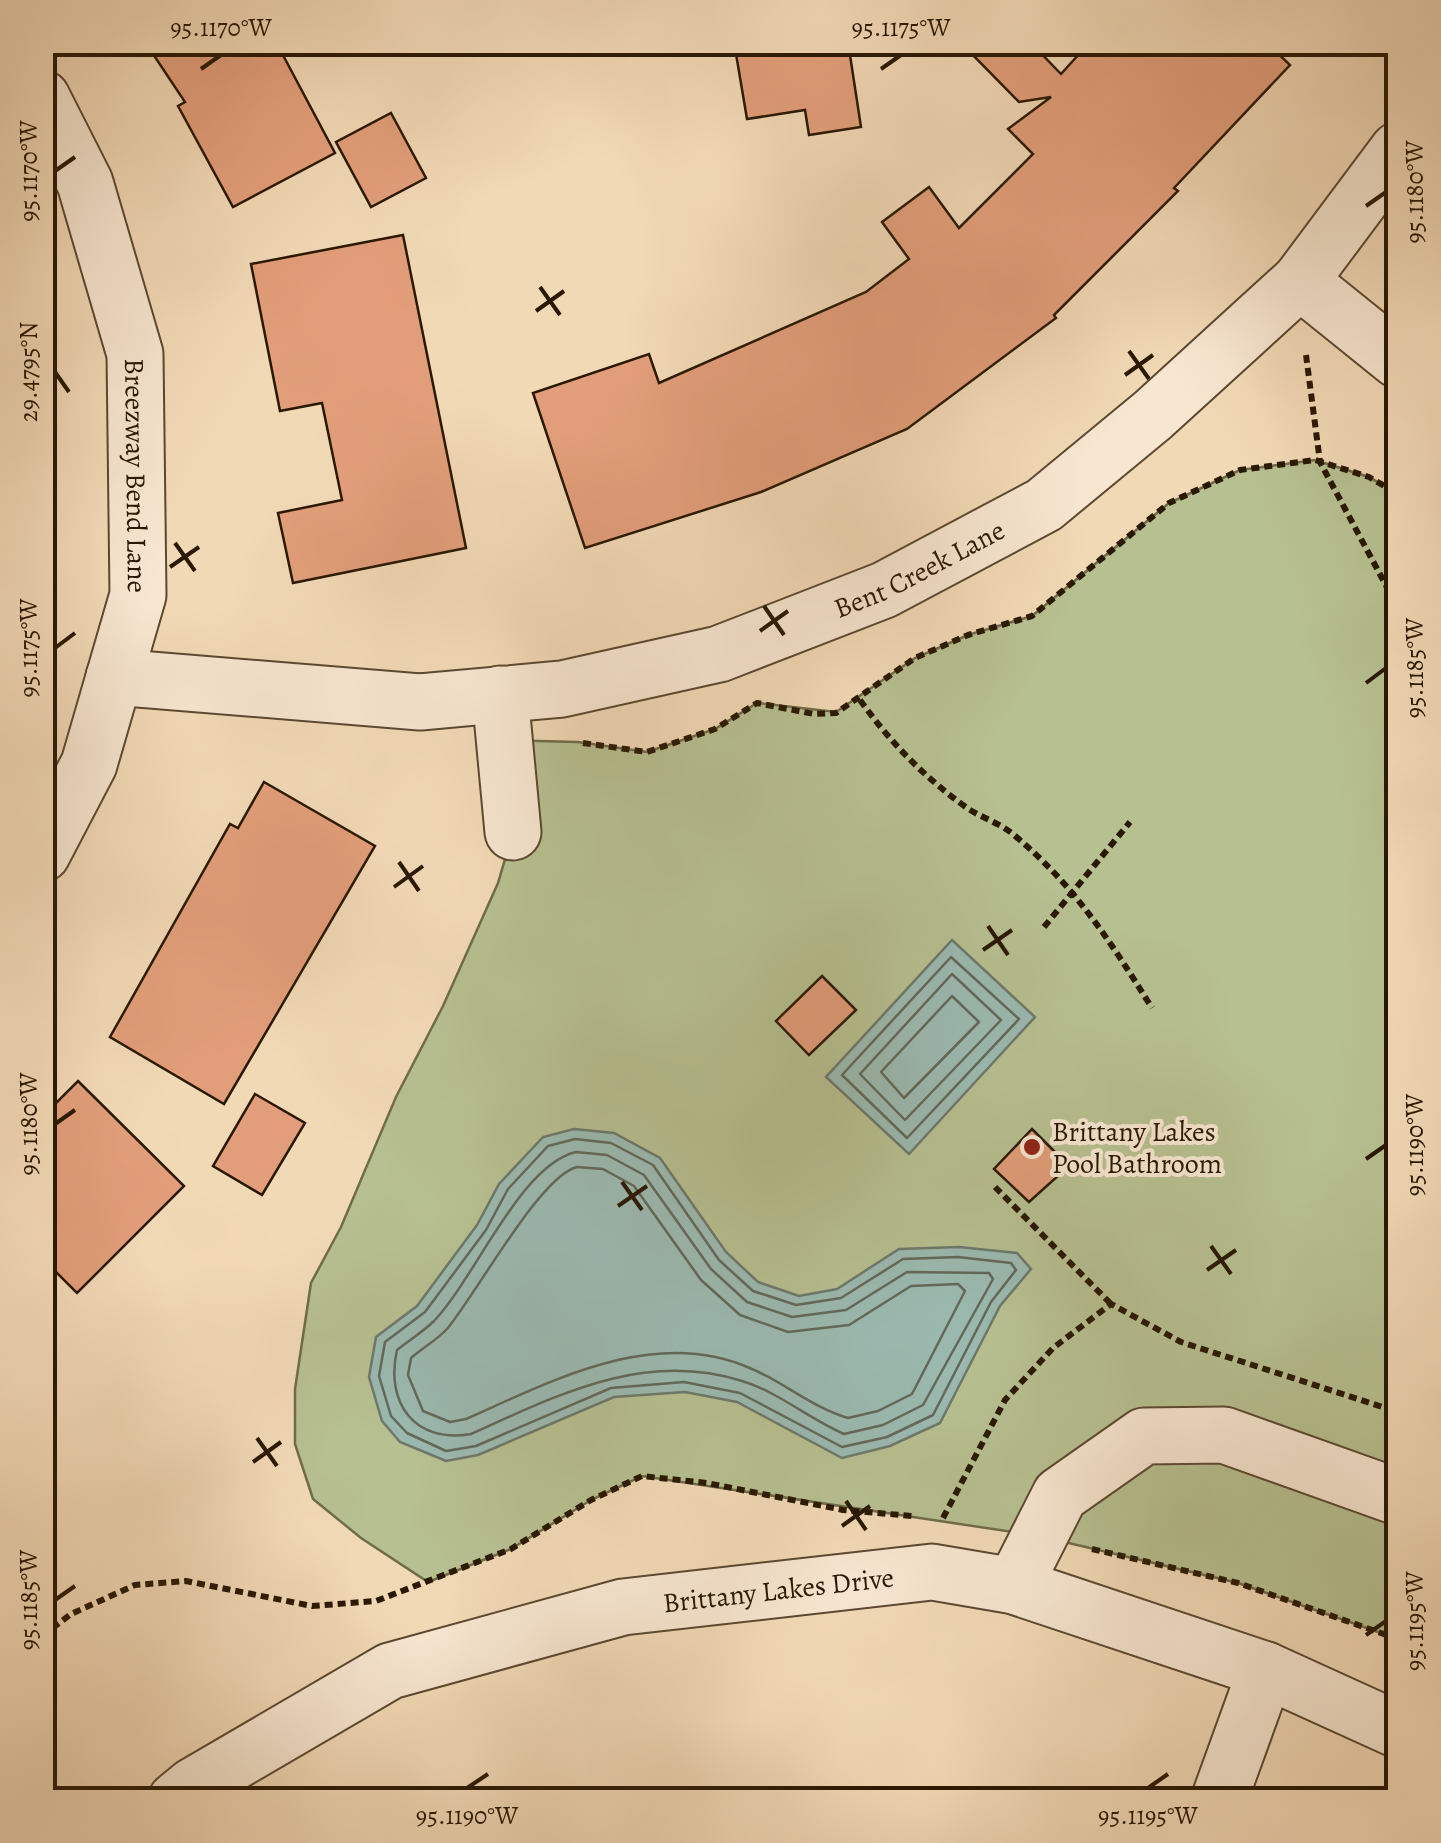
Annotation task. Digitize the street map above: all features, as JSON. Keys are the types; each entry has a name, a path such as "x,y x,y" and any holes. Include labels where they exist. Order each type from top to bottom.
{"street":[{"name":"Breezway Bend Lane","path":"42,98 85,183 136,354 138,596 89,764 42,854"},
{"name":"Bent Creek Lane","path":"114,677 420,702 562,689 719,654 884,590 1044,505 1153,416 1300,281 1398,150"},
{"path":"1300,281 1398,360"},
{"path":"500,694 513,832"},
{"path":"1014,1586 1060,1495 1144,1436 1224,1435 1398,1497"},
{"name":"Brittany Lakes Drive","path":"176,1800 193,1786 390,1672 623,1607 932,1572 1014,1586 1266,1670 1398,1730"},
{"path":"1219,1800 1266,1670"}],"path":[{"path":"1300,281 1308,390 1320,462 1398,608"},
{"path":"860,700 895,748 970,810 1011,832 1074,892 1093,914 1152,1008"},
{"path":"1044,927 1130,822"},
{"path":"995,1187 1111,1304"}],"green space":[{"path":"1315,460 1369,477 1398,494 1398,1639 1238,1583 1039,1536 642,1476 591,1500 511,1549 428,1582 361,1538 313,1499 295,1444 295,1389 311,1283 341,1227 396,1097 443,1006 498,883 513,832 501,740 578,742 647,752 715,729 757,703 836,712 915,658 968,635 1032,616 1169,503 1240,470"}],"water":[{"path":"952,940 1035,1017 909,1154 826,1077"},
{"path":"574,1129 614,1133 660,1158 726,1252 758,1282 799,1296 837,1289 899,1249 959,1247 1017,1253 1031,1269 1000,1306 940,1423 890,1446 842,1458 737,1402 685,1392 614,1397 478,1455 446,1461 400,1442 382,1421 369,1377 376,1337 417,1306 477,1225 499,1184 543,1137"}],"building":[{"path":"145,42 276,42 335,153 233,207 178,106 185,102"},
{"path":"734,42 848,42 861,127 809,135 805,110 747,119"},
{"path":"960,42 1030,42 1061,74 1090,42 1266,42 1290,65 1174,188 1178,191 1054,315 1056,318 907,429 761,492 585,548 533,393 649,354 659,383 866,292 909,259 882,222 929,187 959,228 1033,154 1008,129 1051,97 1019,102"},
{"path":"391,113 426,178 371,207 336,142"},
{"path":"403,235 466,548 293,583 278,513 342,500 322,403 280,411 251,264"},
{"path":"264,782 375,846 224,1104 110,1037 230,824 238,828"},
{"path":"822,976 856,1010 809,1055 776,1021"},
{"path":"78,1081 184,1186 77,1293 42,1258 42,1117"},
{"path":"255,1094 305,1123 262,1195 213,1166"},
{"name":"Brittany Lakes Pool Bathroom","path":"1032,1129 1069,1166 1029,1202 994,1169"}],"place":[{"name":"Brittany Lakes Pool Bathroom","path":"1032,1147"}]}
